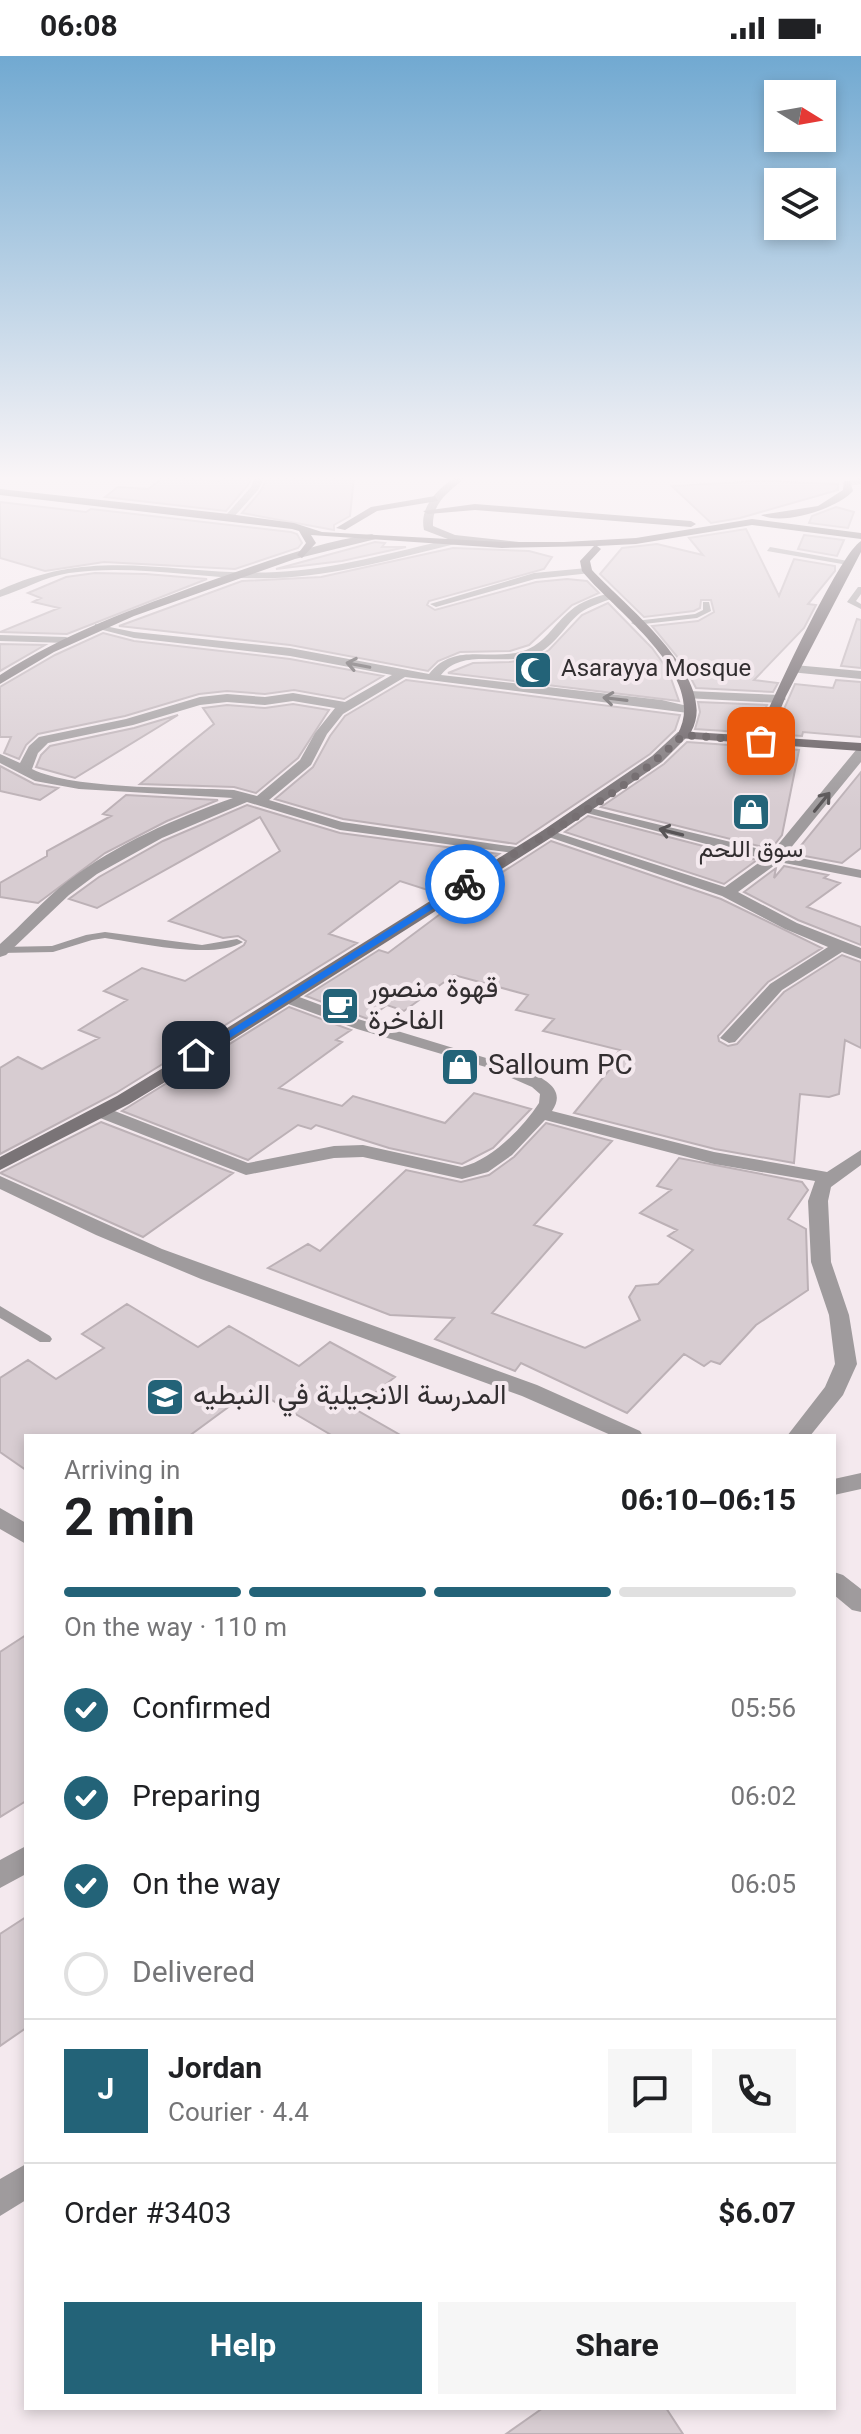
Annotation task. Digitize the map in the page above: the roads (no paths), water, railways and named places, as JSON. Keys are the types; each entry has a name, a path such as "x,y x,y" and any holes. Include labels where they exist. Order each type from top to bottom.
{"main road":[{"path":"0,680 66,640 203,588"},
{"path":"0,1164 101,1112 547,834 657,759 683,735 691,722 692,711 689,695 677,668 603,588"},
{"path":"761,741 835,588"},
{"path":"683,735 861,750"}],"street":[{"path":"436,604 499,588"},
{"path":"432,678 447,663 462,656 519,655 534,651 579,609 610,596"},
{"path":"0,624 4,631 0,638 66,640"},
{"path":"99,626 146,637 290,652 402,674 662,704 692,711"},
{"path":"794,669 861,675"},
{"path":"1,951 57,898 94,871 185,822 256,798 298,771 326,726 347,706 402,674"},
{"path":"689,695 780,699"},
{"path":"25,771 25,762 36,744 44,740 129,722 185,704 227,698 265,701 283,697 347,706"},
{"path":"727,893 790,842 861,750"},
{"path":"0,758 40,778 79,785 256,798 331,824 516,851"},
{"path":"582,810 774,857 861,874"},
{"path":"547,834 727,893 791,926 861,954"},
{"path":"729,1038 776,987 840,946"},
{"path":"101,1112 246,1169 334,1152 363,1151 462,1173 481,1168 505,1151 541,1114 550,1099 545,1088 524,1075 424,1041 372,1029 286,997"},
{"path":"541,1114 714,1158 829,1178"},
{"path":"800,1434 835,1390 846,1364 839,1315 821,1262 817,1222 822,1185 861,1156"},
{"path":"0,1182 60,1213 144,1248 468,1369 627,1434"},
{"path":"836,1487 861,1481"},
{"path":"0,1517 24,1534"},
{"path":"836,1583 861,1603"},
{"path":"0,1876 24,1859"},
{"path":"0,2199 24,2181"}],"lane":[{"path":"861,589 851,602 861,607"},
{"path":"635,623 697,616 707,611 706,604"},
{"path":"1,951 53,949 105,935 202,948 237,942"},
{"path":"0,1311 45,1339"}],"place":[{"name":"Asarayya Mosque","path":"533,670"},
{"name":"سوق اللحم","path":"751,812"},
{"name":"قهوة منصور الفاخرة","path":"340,1006"},
{"name":"Salloum PC","path":"460,1067"},
{"name":"المدرسة الانجيلية في النبطيه","path":"165,1397"}]}
